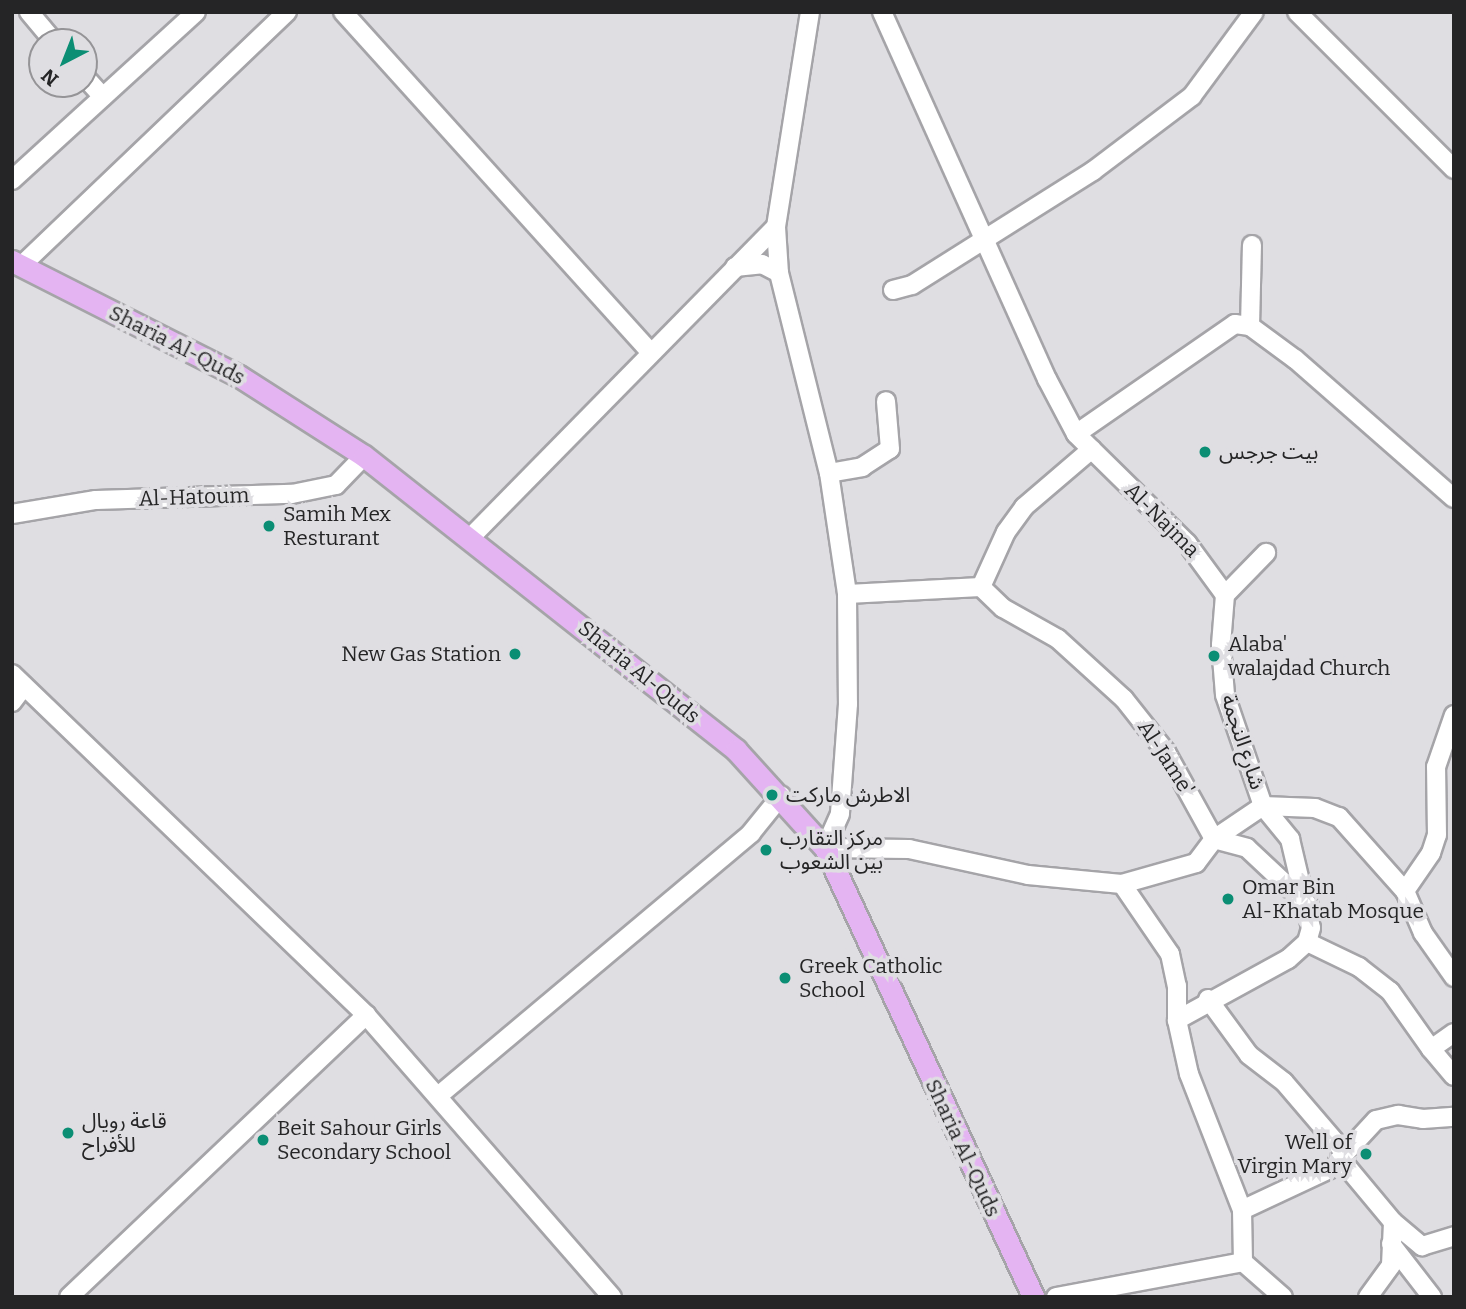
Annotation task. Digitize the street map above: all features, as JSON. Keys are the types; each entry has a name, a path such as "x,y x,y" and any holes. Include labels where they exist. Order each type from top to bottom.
{"main road":[{"name":"Sharia Al-Quds","path":"17,263 239,376 364,456 736,750 781,796 825,848 1033,1297"}],"street":[{"path":"29,12 42,28"},
{"path":"12,180 196,12"},
{"path":"17,263 287,12"},
{"path":"342,12 650,352"},
{"path":"810,12 776,227 779,273 829,473 847,594 848,704 841,814 825,848 909,849 1028,875 1122,884 1196,863 1214,839 1263,806 1315,808 1339,817 1405,891 1423,933 1454,976"},
{"name":"Al-Najma","path":"882,12 987,240 1047,379 1076,434 1187,543 1226,595"},
{"path":"893,290 912,285 967,247 987,240 1093,171 1192,96 1254,12"},
{"path":"1297,12 1454,169"},
{"path":"98,91 103,97"},
{"path":"470,538 650,352 776,227"},
{"path":"1250,326 1252,245"},
{"path":"735,267 762,264 779,273"},
{"path":"1076,434 1235,324 1250,326 1295,359 1454,498"},
{"path":"829,473 862,467 890,449 886,401"},
{"path":"847,594 981,587 1006,532 1024,507 1092,449"},
{"name":"Al-Hatoum","path":"12,514 96,500 292,494 335,485 364,456"},
{"path":"1226,595 1266,553"},
{"name":"Al-Jame'","path":"981,587 1003,608 1058,639 1133,709 1166,752 1214,839"},
{"name":"شارع النجمة","path":"1226,595 1221,645 1225,695 1263,806"},
{"path":"12,702 18,680 366,1015 612,1297"},
{"path":"1405,891 1431,853 1437,835 1436,767 1454,715"},
{"path":"438,1096 751,833 781,796"},
{"path":"1177,1020 1208,999 1268,972 1307,942 1309,906 1290,839 1263,806"},
{"path":"1214,839 1247,848 1309,906"},
{"path":"1122,884 1170,954 1177,986 1177,1020 1189,1074 1242,1210 1243,1262 1283,1297"},
{"path":"1307,942 1359,967 1390,991 1431,1049 1454,1076"},
{"path":"1208,999 1249,1055 1284,1082 1344,1152"},
{"path":"69,1297 366,1015"},
{"path":"1431,1049 1454,1033"},
{"path":"1334,1167 1344,1152 1376,1120 1387,1116 1454,1116"},
{"path":"1242,1210 1334,1167 1348,1168 1356,1174 1393,1222 1422,1246 1454,1236"},
{"path":"1368,1297 1391,1265 1393,1222"},
{"path":"1391,1244 1433,1297"},
{"path":"1056,1297 1243,1262"}],"place":[{"name":"بيت جرجس","path":"1205,452"},
{"name":"Samih Mex Resturant","path":"269,526"},
{"name":"New Gas Station","path":"515,654"},
{"name":"Alaba' walajdad Church","path":"1214,656"},
{"name":"الاطرش ماركت","path":"772,795"},
{"name":"مركز التقارب بين الشعوب","path":"766,850"},
{"name":"Omar Bin Al-Khatab Mosque","path":"1228,899"},
{"name":"Greek Catholic School","path":"785,978"},
{"name":"قاعة رويال للأفراح","path":"68,1133"},
{"name":"Beit Sahour Girls Secondary School","path":"263,1140"},
{"name":"Well of Virgin Mary","path":"1366,1154"}]}
